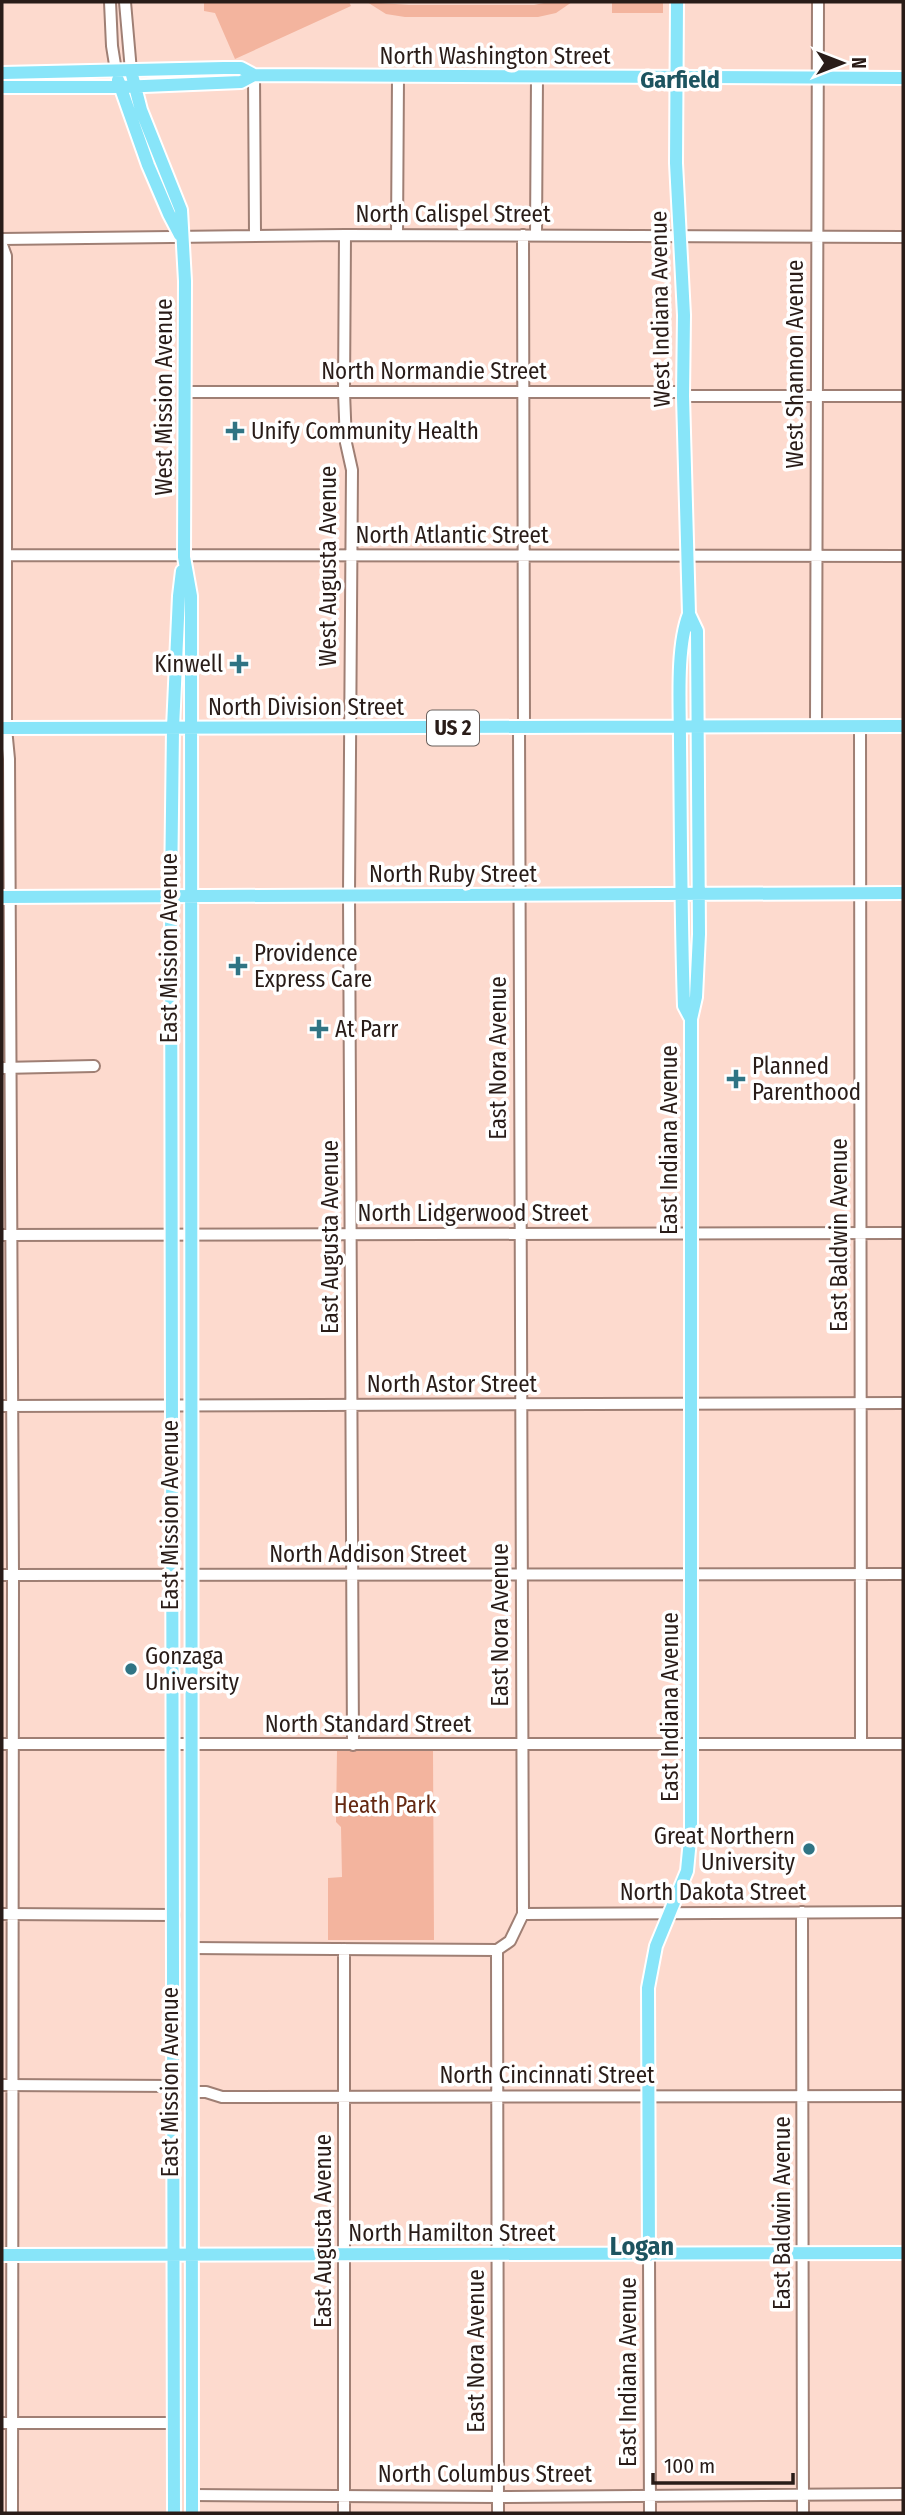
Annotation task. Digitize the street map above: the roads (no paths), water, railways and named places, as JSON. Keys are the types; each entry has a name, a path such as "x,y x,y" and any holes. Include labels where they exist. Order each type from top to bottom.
{"main road":[{"name":"West Indiana Avenue","path":"677,2 676,163 684,315 683,394 689,614 683,630 680,726"},
{"name":"North Washington Street","path":"2,73 241,68 254,75 903,78"},
{"name":"West Mission Avenue","path":"117,71 120,87 148,165 182,238"},
{"name":"West Mission Avenue","path":"131,71 141,110 181,210 185,281 184,557 179,596 173,728"},
{"name":"North Washington Street","path":"2,86 135,87 241,82 254,75"},
{"name":"West Mission Avenue","path":"184,557 191,596 191,728"},
{"name":"West Indiana Avenue","path":"689,614 697,631 699,726"},
{"name":"East Indiana Avenue","path":"680,726 680,895 684,1006 691,1019"},
{"name":"East Indiana Avenue","path":"649,2255 648,1988 656,1945 687,1871 691,1829 691,1019 697,982 700,894 699,726"},
{"name":"North Division Street","path":"4,728 903,726"},
{"name":"East Mission Avenue","path":"173,728 171,1405 174,2513"},
{"name":"East Mission Avenue","path":"191,728 192,2513"},
{"name":"North Ruby Street","path":"5,897 171,894 903,894"},
{"path":"174,2086 183,2099 184,2130 191,2156"},
{"name":"North Hamilton Street","path":"7,2255 903,2253"}],"street":[{"path":"110,2 112,46 117,71"},
{"path":"125,2 131,71"},
{"name":"West Shannon Avenue","path":"816,726 818,2"},
{"path":"254,75 255,235"},
{"path":"397,235 398,77"},
{"path":"536,235 537,77"},
{"name":"North Calispel Street","path":"2,242 255,235 903,237"},
{"name":"West Augusta Avenue","path":"345,235 344,392 346,443 352,470 350,729"},
{"name":"East Nora Avenue","path":"523,235 525,556 519,895 523,1914"},
{"path":"2,242 6,256 4,728 9,759 5,897 7,2423 12,2513"},
{"name":"North Normandie Street","path":"185,392 903,396"},
{"name":"North Atlantic Street","path":"4,555 903,556"},
{"name":"East Baldwin Avenue","path":"860,726 860,1744"},
{"name":"East Augusta Avenue","path":"350,729 353,1745"},
{"path":"6,1068 94,1066"},
{"name":"North Lidgerwood Street","path":"7,1235 903,1233"},
{"name":"North Astor Street","path":"7,1406 903,1403"},
{"name":"North Addison Street","path":"7,1575 903,1574"},
{"name":"North Standard Street","path":"7,1744 903,1744"},
{"name":"East Baldwin Avenue","path":"802,1912 803,2513"},
{"name":"North Dakota Street","path":"523,1914 903,1912"},
{"path":"7,1914 174,1915"},
{"path":"192,1948 497,1950 509,1941 523,1914"},
{"path":"174,1934 191,1934"},
{"name":"East Augusta Avenue","path":"344,1949 344,2513"},
{"name":"East Nora Avenue","path":"497,1950 498,2513"},
{"path":"7,2085 174,2086"},
{"name":"North Cincinnati Street","path":"191,2092 206,2092 222,2097 903,2096"},
{"name":"East Indiana Avenue","path":"649,2255 650,2513"},
{"path":"7,2423 174,2423"},
{"name":"North Columbus Street","path":"192,2495 498,2497 903,2494"}],"place":[{"name":"Unify Community Health","path":"235,431"},
{"name":"Kinwell","path":"239,664"},
{"name":"Providence Express Care","path":"238,966"},
{"name":"At Parr","path":"319,1029"},
{"name":"Planned Parenthood","path":"736,1079"},
{"name":"Gonzaga University","path":"131,1669"},
{"name":"Great Northern University","path":"809,1849"}],"district":[{"name":"Garfield","path":"680,80"},
{"name":"Logan","path":"642,2246"}],"park label":[{"name":"Heath Park","path":"385,1805"}]}
